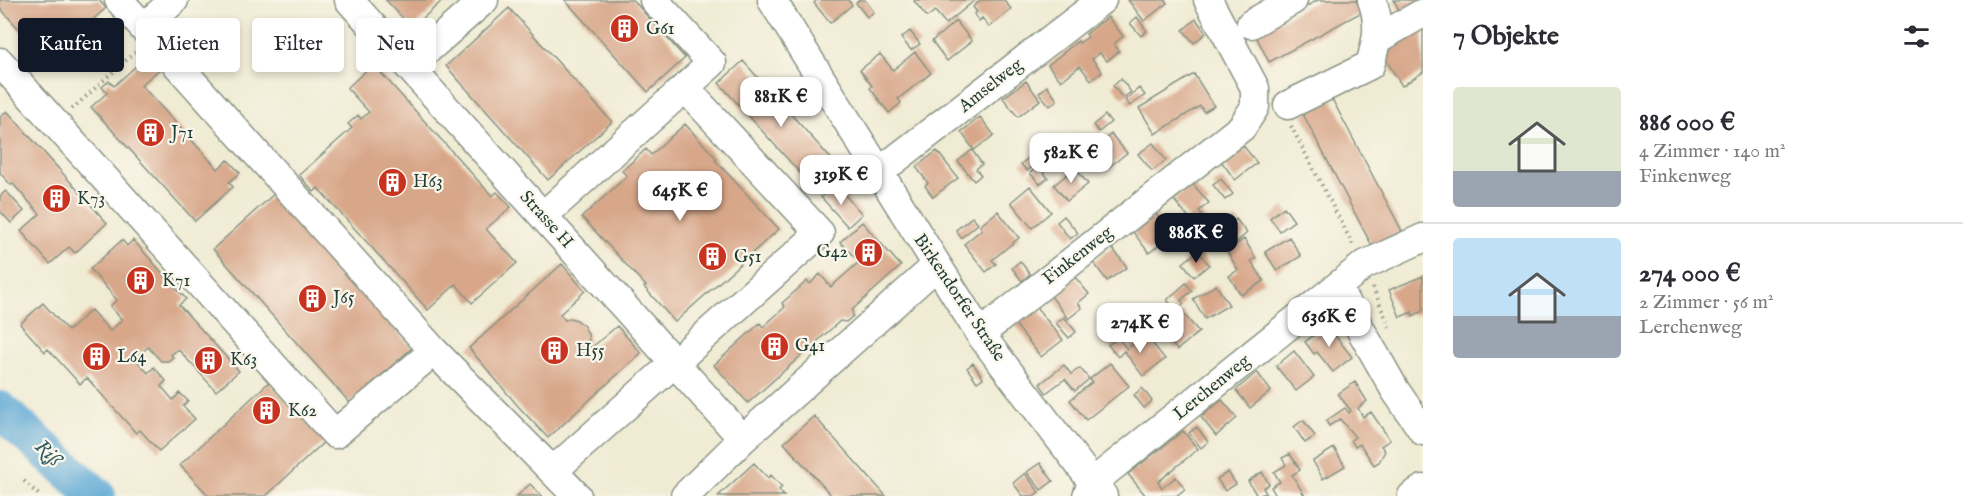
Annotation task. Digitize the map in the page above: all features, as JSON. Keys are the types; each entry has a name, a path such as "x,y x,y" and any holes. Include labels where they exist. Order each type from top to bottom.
{"street":[{"path":"119,0 136,20"},
{"path":"159,18 174,0"},
{"name":"Strasse H","path":"349,0 365,18"},
{"path":"436,42 484,0"},
{"path":"543,216 712,63 654,0"},
{"name":"Amselweg","path":"879,172 1102,0"},
{"name":"Finkenweg","path":"980,334 1242,127 1255,106 1255,88 1227,39 1209,0"},
{"path":"1251,24 1293,0"},
{"path":"1287,111 1370,64 1377,39 1378,17 1372,0"},
{"name":"Birkendorfer Straße","path":"778,3 936,266 980,334 1094,492"},
{"path":"1377,39 1423,14"},
{"path":"3,71 55,125 335,434 434,351"},
{"path":"182,72 434,351 577,496"},
{"name":"Strasse H","path":"414,72 743,439"},
{"path":"553,471 820,233 686,88"},
{"name":"Lerchenweg","path":"1094,492 1364,265 1423,238"},
{"path":"685,496 743,439 936,266"},
{"path":"1337,288 1395,390 1418,423"},
{"path":"1412,496 1423,489"}],"path":[{"path":"55,125 136,44"},
{"path":"1287,111 1335,214 1364,265 1391,330"},
{"path":"24,481 40,496"}],"building":[{"path":"0,0 99,0 106,8 95,18 18,18 18,28 0,8"},
{"path":"386,0 443,0 423,18 403,18"},
{"name":"G61","path":"565,0 633,0 685,58 648,92"},
{"path":"817,0 848,0 852,5 830,23 814,3"},
{"path":"859,0 865,0 874,12 867,17 856,3"},
{"path":"975,0 946,24 935,11 927,17 914,1"},
{"path":"981,0 1004,0 1011,9 989,27 982,18 979,21 974,14 977,12 973,7"},
{"path":"1128,0 1165,0 1167,3 1144,21"},
{"path":"1318,0 1356,0 1362,12 1269,62 1255,34"},
{"path":"1394,0 1423,0 1402,16"},
{"path":"509,8 612,122 548,180 446,66"},
{"path":"1108,17 1123,36 1114,44 1119,51 1107,61 1100,53 1092,59 1102,72 1091,80 1080,66 1061,81 1048,65 1078,41 1079,43 1088,37 1086,34"},
{"path":"1137,17 1147,31 1141,36 1130,23"},
{"path":"1196,19 1206,33 1194,43 1183,30"},
{"path":"956,21 972,41 947,61 932,41"},
{"path":"1423,29 1423,72 1402,86 1382,54"},
{"path":"910,31 920,44 911,50 901,38"},
{"path":"915,52 931,73 898,99 901,103 889,113 860,70 880,54 893,70"},
{"path":"743,61 843,172 819,194 719,83"},
{"name":"J71","path":"136,66 136,72 156,72 141,85 218,169 228,160 240,173 229,182 233,187 195,221 91,107 107,93 102,87 109,81 114,86"},
{"name":"H63","path":"364,72 380,72 492,196 497,192 511,207 486,229 517,263 472,303 456,284 428,310 318,188 314,192 299,175 352,128 348,124 358,115 361,119 369,112 347,88"},
{"path":"1194,74 1214,106 1204,112 1200,106 1155,134 1139,108"},
{"path":"1121,79 1131,92 1123,98 1113,86"},
{"path":"1026,81 1040,100 1018,117 1003,98"},
{"path":"1047,86 1057,100 1050,106 1039,93"},
{"path":"1139,88 1145,95 1130,106 1125,100"},
{"path":"1332,99 1402,231 1372,246 1303,114"},
{"name":"K73","path":"7,111 107,223 75,253 69,247 50,264 21,231 40,214 0,173 0,117"},
{"path":"1105,115 1111,122 1099,132 1093,125"},
{"path":"980,117 994,135 974,150 961,132"},
{"path":"685,124 779,229 675,322 644,287 646,286 582,217 627,176 622,171 646,149 651,155"},
{"path":"1111,134 1127,153 1104,171 1089,153"},
{"path":"1075,137 1086,149 1078,156 1067,144"},
{"path":"1153,143 1166,160 1152,171 1138,154"},
{"path":"1242,144 1257,163 1235,180 1221,161"},
{"path":"972,150 982,164 976,169 981,175 974,181 958,161"},
{"path":"937,151 958,178 933,197 925,186 928,183 916,167"},
{"path":"1032,155 1038,162 1027,171 1021,164"},
{"path":"1038,166 1048,178 1040,184 1030,173"},
{"path":"1075,168 1088,184 1067,201 1054,185"},
{"path":"1221,179 1233,194 1225,200 1213,185"},
{"path":"835,184 862,214 848,227 821,197"},
{"path":"1193,184 1209,203 1199,211 1205,219 1195,226 1174,200"},
{"path":"1030,186 1051,212 1032,228 1011,202"},
{"path":"6,191 24,211 11,223 0,211 0,196"},
{"name":"J65","path":"275,193 412,348 350,403 213,249"},
{"path":"1284,207 1294,221 1280,231 1270,218"},
{"path":"998,211 1019,238 992,260 996,264 986,272 964,244"},
{"path":"1156,214 1171,235 1149,253 1133,232"},
{"path":"1064,216 1078,233 1070,239 1057,222"},
{"path":"972,217 978,224 961,238 956,230"},
{"path":"1236,219 1247,233 1233,245 1222,231"},
{"name":"G41","path":"862,222 901,266 852,310 853,316 846,322 840,321 748,403 714,365 760,323 763,327 785,307 782,303 807,281 810,284 820,274 831,287 859,262 840,242"},
{"path":"1289,237 1301,256 1277,271 1265,252"},
{"path":"1244,239 1256,258 1251,261 1264,281 1241,295 1229,276 1238,270 1227,251"},
{"name":"L64","path":"122,240 127,246 133,240 186,299 179,305 239,371 216,391 178,349 168,361 161,361 148,347 135,358 148,373 154,367 166,381 161,386 173,400 180,393 188,401 183,406 195,419 159,451 140,430 136,433 87,378 80,384 48,349 45,352 20,324 43,303 68,331 91,310 110,331 122,320 110,306 117,300 90,269"},
{"path":"1112,248 1127,267 1107,281 1093,262"},
{"path":"1198,251 1209,265 1194,277 1183,263"},
{"path":"1020,261 1030,274 1022,281 1012,268"},
{"name":"H55","path":"562,264 585,291 560,314 565,320 570,318 577,320 584,326 588,334 587,344 591,348 617,326 641,353 548,438 469,348"},
{"path":"1423,276 1423,311 1413,316 1412,312 1400,317 1389,290"},
{"path":"1075,277 1089,294 1078,303 1082,308 1068,319 1051,296"},
{"path":"1186,283 1192,291 1181,300 1184,304 1176,310 1167,300"},
{"path":"1216,285 1229,305 1205,319 1193,299"},
{"path":"1036,307 1063,340 1041,357 1015,324"},
{"path":"1126,308 1137,322 1128,329 1117,315"},
{"path":"1182,312 1199,332 1177,350 1157,325 1167,317 1170,322"},
{"path":"1064,317 1076,332 1069,338 1056,323"},
{"path":"1327,325 1352,357 1333,372 1317,352 1314,354 1305,342"},
{"path":"1146,335 1165,359 1143,376 1124,351 1118,357 1108,345 1118,338 1127,349"},
{"path":"1294,351 1314,377 1296,391 1276,366"},
{"path":"973,363 983,378 977,382 967,368"},
{"path":"1110,363 1129,386 1086,420 1070,400 1092,382 1090,379"},
{"path":"1064,365 1071,374 1080,368 1089,379 1075,391 1065,379 1046,393 1040,384"},
{"path":"1257,372 1271,391 1250,408 1236,390"},
{"name":"K62","path":"269,382 325,441 266,496 209,496 180,465"},
{"path":"1355,382 1367,401 1358,408 1363,417 1371,412 1390,440 1381,446 1385,451 1379,462 1374,465 1360,444 1355,447 1351,440 1355,437 1340,419 1329,426 1326,421 1345,408 1349,413 1351,411 1338,394"},
{"path":"1142,388 1152,401 1144,408 1134,395"},
{"path":"1222,400 1237,418 1216,436 1201,417"},
{"path":"814,416 886,496 832,496 784,443"},
{"path":"1303,420 1315,436 1305,443 1294,427"},
{"path":"1197,427 1208,442 1201,448 1189,433"},
{"path":"1183,431 1198,449 1158,482 1162,488 1176,477 1185,489 1176,496 1146,496 1128,474"},
{"path":"1334,448 1345,466 1323,479 1313,461"},
{"path":"1290,454 1300,470 1292,475 1305,496 1276,496 1271,487 1280,482 1274,472 1286,465 1282,458"},
{"path":"754,463 768,478 771,475 782,487 779,490 784,496 718,496"},
{"path":"1040,463 1053,481 1041,490 1027,472"},
{"path":"1228,472 1236,484 1225,491 1217,479"},
{"path":"1262,472 1269,484 1263,488 1266,493 1257,496 1248,481"},
{"path":"1025,473 1039,492 1033,496 1023,496 1013,483"},
{"path":"530,484 542,496 517,496"}],"waterway":[{"name":"Riß","path":"0,410 97,496"}],"place":[{"name":"G61","path":"625,29"},
{"name":"J71","path":"150,133"},
{"name":"H63","path":"392,182"},
{"name":"K73","path":"56,199"},
{"name":"G42","path":"869,252"},
{"name":"G51","path":"713,257"},
{"name":"K71","path":"141,281"},
{"name":"J65","path":"312,298"},
{"name":"G41","path":"774,346"},
{"name":"H55","path":"555,351"},
{"name":"L64","path":"96,357"},
{"name":"K63","path":"209,360"},
{"name":"K62","path":"267,411"}]}
